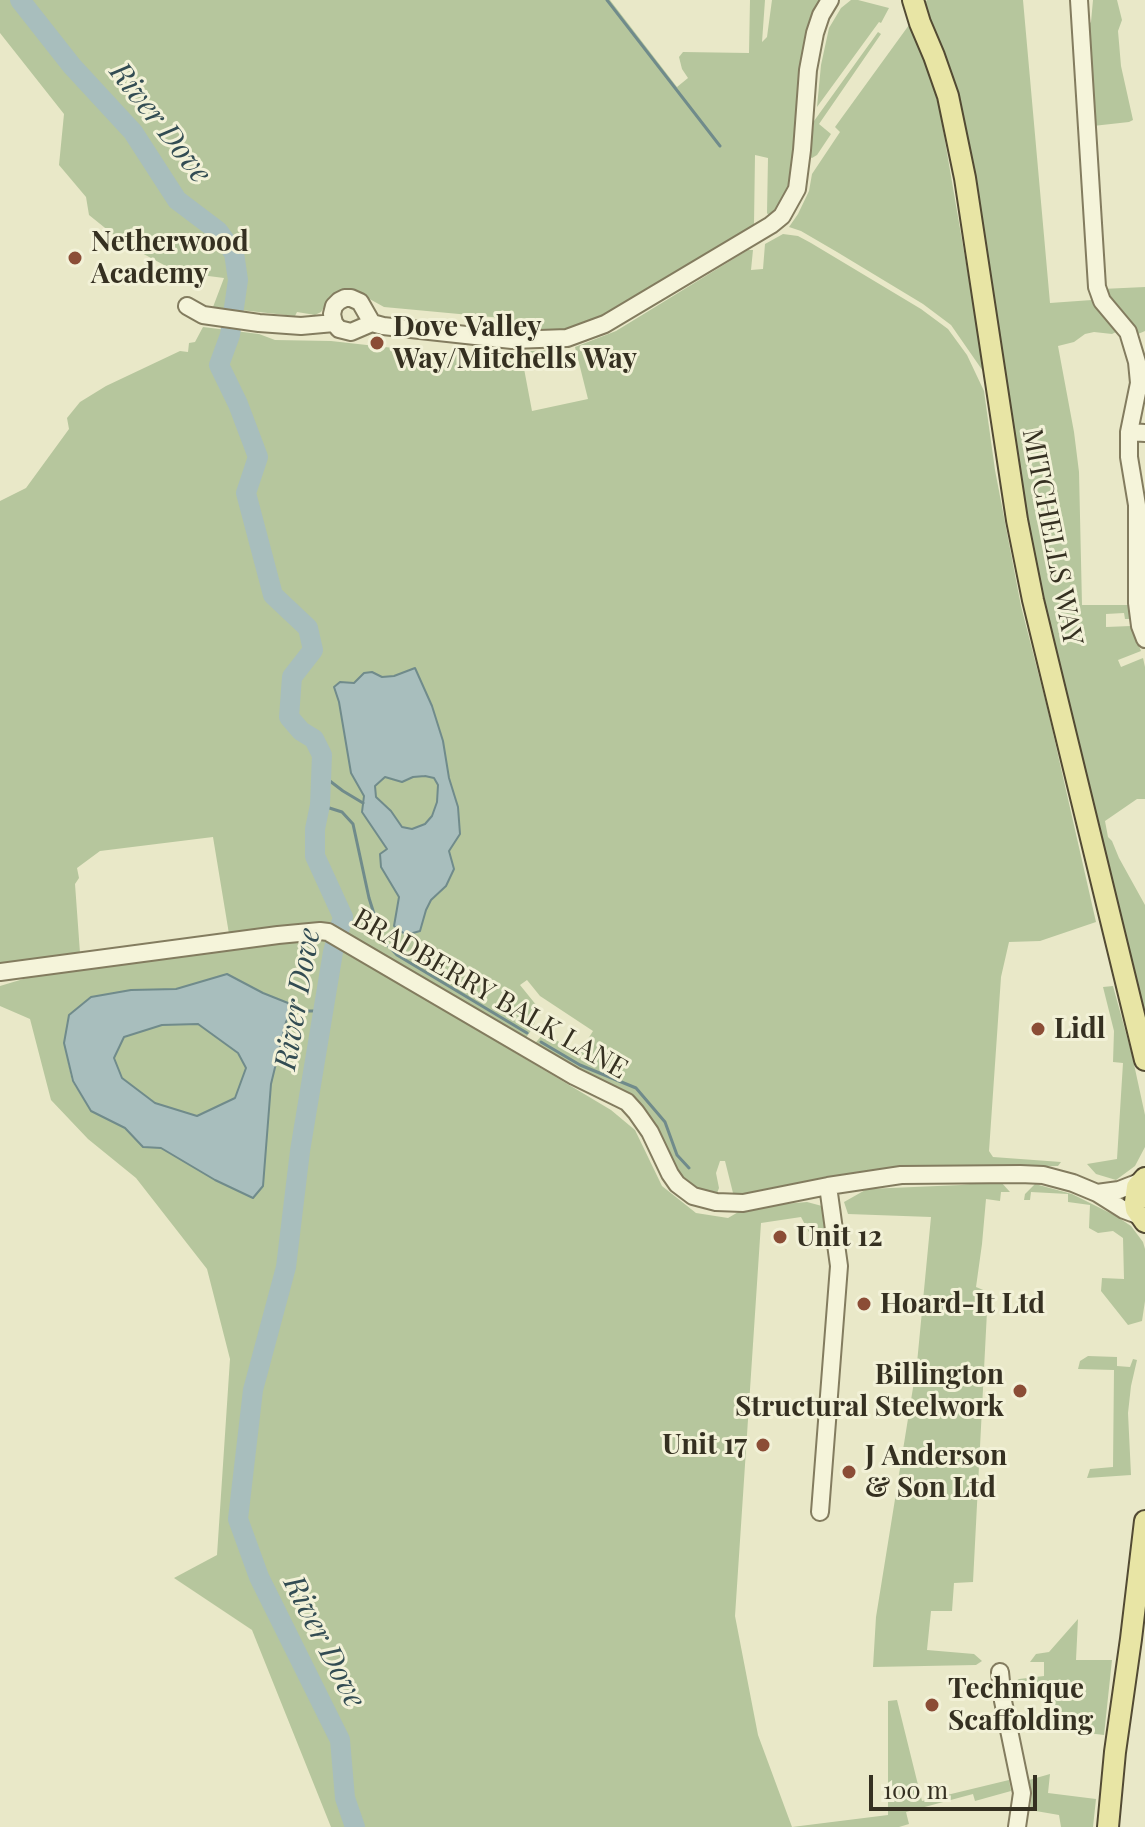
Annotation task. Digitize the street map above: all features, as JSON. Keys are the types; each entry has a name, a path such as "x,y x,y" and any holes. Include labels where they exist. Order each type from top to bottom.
{"main road":[{"name":"MITCHELLS WAY","path":"896,0 920,23"},
{"name":"MITCHELLS WAY","path":"913,0 948,96 965,178 1017,520 1033,600 1145,1060"},
{"path":"1142,1219 1136,1209 1135,1194 1143,1180"},
{"path":"1108,1827 1115,1752 1138,1640 1145,1521"}],"street":[{"path":"372,323 360,302 345,298 334,306 334,323 339,329 351,332 372,323 512,340 567,338 605,324 771,225 782,216 797,189 812,45 821,15 830,0"},
{"path":"1079,0 1097,287 1102,301 1128,332 1137,362 1137,432 1129,457 1142,534 1137,603 1145,639"},
{"path":"187,306 207,316 259,323 301,326 334,323"},
{"name":"BRADBERRY BALK LANE","path":"0,972 278,935 328,932 574,1076 627,1102 644,1123 677,1184 693,1196 716,1202 743,1203 901,1175 1043,1175 1097,1193 1142,1219"},
{"path":"1097,1193 1119,1190 1143,1180"},
{"path":"820,1512 839,1266 828,1186"},
{"path":"1000,1672 1022,1793 1017,1827"}],"green space":[{"path":"0,0 610,0 677,87 688,78 679,57 683,52 749,53 750,0 765,0 762,42 767,37 772,0 820,0 813,11 804,50 794,160 789,191 781,205 769,216 768,158 755,155 754,224 751,228 588,323 562,331 513,332 502,324 502,318 384,307 345,289 331,296 321,312 315,315 297,312 295,316 213,307 224,278 177,272 125,244 89,215 86,197 59,165 64,114 0,33"},
{"path":"851,0 889,8 817,107 829,28 841,8"},
{"path":"927,0 1023,0 1050,303 1092,300 1118,331 1112,334 1085,334 1074,342 1058,346 1079,472 1082,605 1129,605 1130,619 1125,619 1124,613 1106,614 1106,627 1131,626 1141,651 1118,660 1121,667 1143,658 1145,667 1145,799 1137,799 1105,821 1108,837 1145,905 1145,1037 1062,698 921,8"},
{"path":"1093,0 1117,0 1122,20 1118,31 1121,66 1133,120 1129,122 1093,126 1088,25"},
{"path":"909,25 930,73 940,112 985,374 951,325 923,304 801,231 789,227 809,191 812,174 840,132 835,127"},
{"path":"878,32 881,34 819,124 831,134 817,155 810,157 814,121"},
{"path":"783,234 798,236 921,309 948,329 967,355 984,391 995,470 1021,606 1096,922 1040,941 1009,942 1001,977 989,1151 993,1157 1061,1162 1058,1166 985,1165 902,1170 741,1195 733,1193 725,1161 720,1161 716,1173 719,1188 716,1196 700,1194 678,1178 654,1124 532,1047 543,1034 580,1052 593,1031 540,996 527,980 520,985 537,1006 538,1015 523,1042 369,948 322,923 229,934 213,837 100,851 77,868 79,878 75,884 80,953 0,963 0,501 26,488 69,429 67,418 80,402 106,386 180,351 188,352 189,343 195,342 203,327 259,334 275,340 331,341 492,359 515,352 563,349 522,358 532,411 588,399 575,347 616,331 748,250 753,250 751,270 763,269 765,244","holes":["415,669 432,706 458,807 449,851 454,869 446,886 431,900 420,931 394,926 399,897 381,867 387,849 362,812 364,796 351,773 339,702 364,674 394,676"]},
{"path":"1145,287 1145,331 1138,334 1130,320 1105,296 1102,289"},
{"path":"385,776 402,782 413,777 434,778 438,785 437,802 425,824 412,829 402,827 376,797 374,786"},
{"path":"294,939 328,941 611,1110 635,1130 662,1186 696,1213 728,1218 747,1207 807,1202 822,1206 825,1234 810,1234 801,1217 761,1223 735,1616 758,1735 792,1827 331,1827 252,1630 174,1578 217,1555 230,1359 207,1269 136,1178 88,1139 51,1100 30,1019 0,1006 0,986 30,977","holes":["227,974 288,1003 291,1012 286,1021 271,1084 263,1186 253,1197 215,1180 161,1148 143,1147 125,1128 91,1111 72,1081 64,1043 131,990 176,989"]},
{"path":"1113,986 1145,1115 1145,1147 1135,1166 1116,1180 1096,1174 1087,1164 1117,1159 1123,1063 1113,1062 1114,1031 1103,987"},
{"path":"198,1024 238,1053 247,1068 236,1098 197,1116 155,1103 122,1078 113,1058 124,1037 162,1025"},
{"path":"1001,1182 1010,1192 1001,1192 1000,1201 986,1199 976,1287 988,1292 973,1582 954,1583 952,1611 931,1611 927,1650 974,1654 982,1661 976,1665 873,1667 876,1617 917,1363 931,1217 848,1214 844,1202 867,1189"},
{"path":"1035,1184 1072,1194 1131,1226 1145,1249 1142,1321 1128,1325 1101,1291 1102,1278 1124,1279 1123,1238 1113,1231 1098,1233 1089,1228 1090,1205 1068,1202 1068,1194 1031,1192 1030,1200 1024,1200 1025,1194"},
{"path":"1088,1356 1117,1357 1117,1366 1130,1367 1133,1359 1137,1360 1128,1413 1131,1475 1087,1478 1090,1469 1113,1467 1114,1370 1078,1369 1080,1361"},
{"path":"1078,1619 1076,1660 1112,1660 1104,1735 1055,1729 1050,1721 1042,1682 1010,1688 1019,1679 1044,1676 1044,1662 1030,1662 1036,1654 1049,1652"},
{"path":"897,1700 922,1801 1009,1780 1011,1791 975,1801 973,1794 906,1812 909,1824 899,1827 792,1827 888,1815 888,1701"},
{"path":"1050,1774 1048,1793 1096,1799 1093,1827 1061,1827 1059,1815 1030,1810 1032,1794 1029,1780"}],"shaded area":[{"path":"415,668 432,706 458,807 460,834 449,851 454,869 446,886 431,900 420,931 406,935 394,926 399,897 381,867 380,854 387,849 362,812 364,796 351,773 334,687 340,682 354,683 364,673 394,676","holes":["385,777 402,782 413,777 434,778 438,785 432,816 425,824 412,829 402,827 376,797 375,786"]},
{"path":"227,974 288,1003 291,1012 271,1084 263,1186 253,1198 161,1148 143,1147 125,1128 91,1111 73,1081 64,1043 69,1015 91,997 131,990 176,989","holes":["198,1024 238,1053 246,1068 235,1098 197,1116 155,1103 122,1078 114,1058 124,1037 162,1025"]}],"waterway":[{"name":"River Dove","path":"20,0 72,66 133,132 177,200 218,231 234,253 238,280 230,335 219,365 258,457 246,493 273,595 308,628 313,650 292,677 289,717 301,731 314,739 322,755 315,856 343,917 333,952 300,1151 286,1267 253,1390 238,1519 259,1577 340,1740 345,1798 355,1827"},
{"path":"607,0 720,146"},
{"path":"322,775 363,803"},
{"path":"320,805 342,812 353,824 369,898 382,939 397,955 527,1033"},
{"path":"307,1011 323,1011"},
{"path":"541,1042 580,1065 636,1088 665,1122 677,1155 689,1168"}],"place":[{"name":"Netherwood Academy","path":"75,258"},
{"name":"Dove Valley Way/Mitchells Way","path":"377,343"},
{"name":"Lidl","path":"1038,1029"},
{"name":"Unit 12","path":"780,1237"},
{"name":"Hoard-It Ltd","path":"864,1304"},
{"name":"Billington Structural Steelwork","path":"1020,1391"},
{"name":"Unit 17","path":"763,1445"},
{"name":"J Anderson & Son Ltd","path":"849,1472"},
{"name":"Technique Scaffolding","path":"932,1705"}]}
